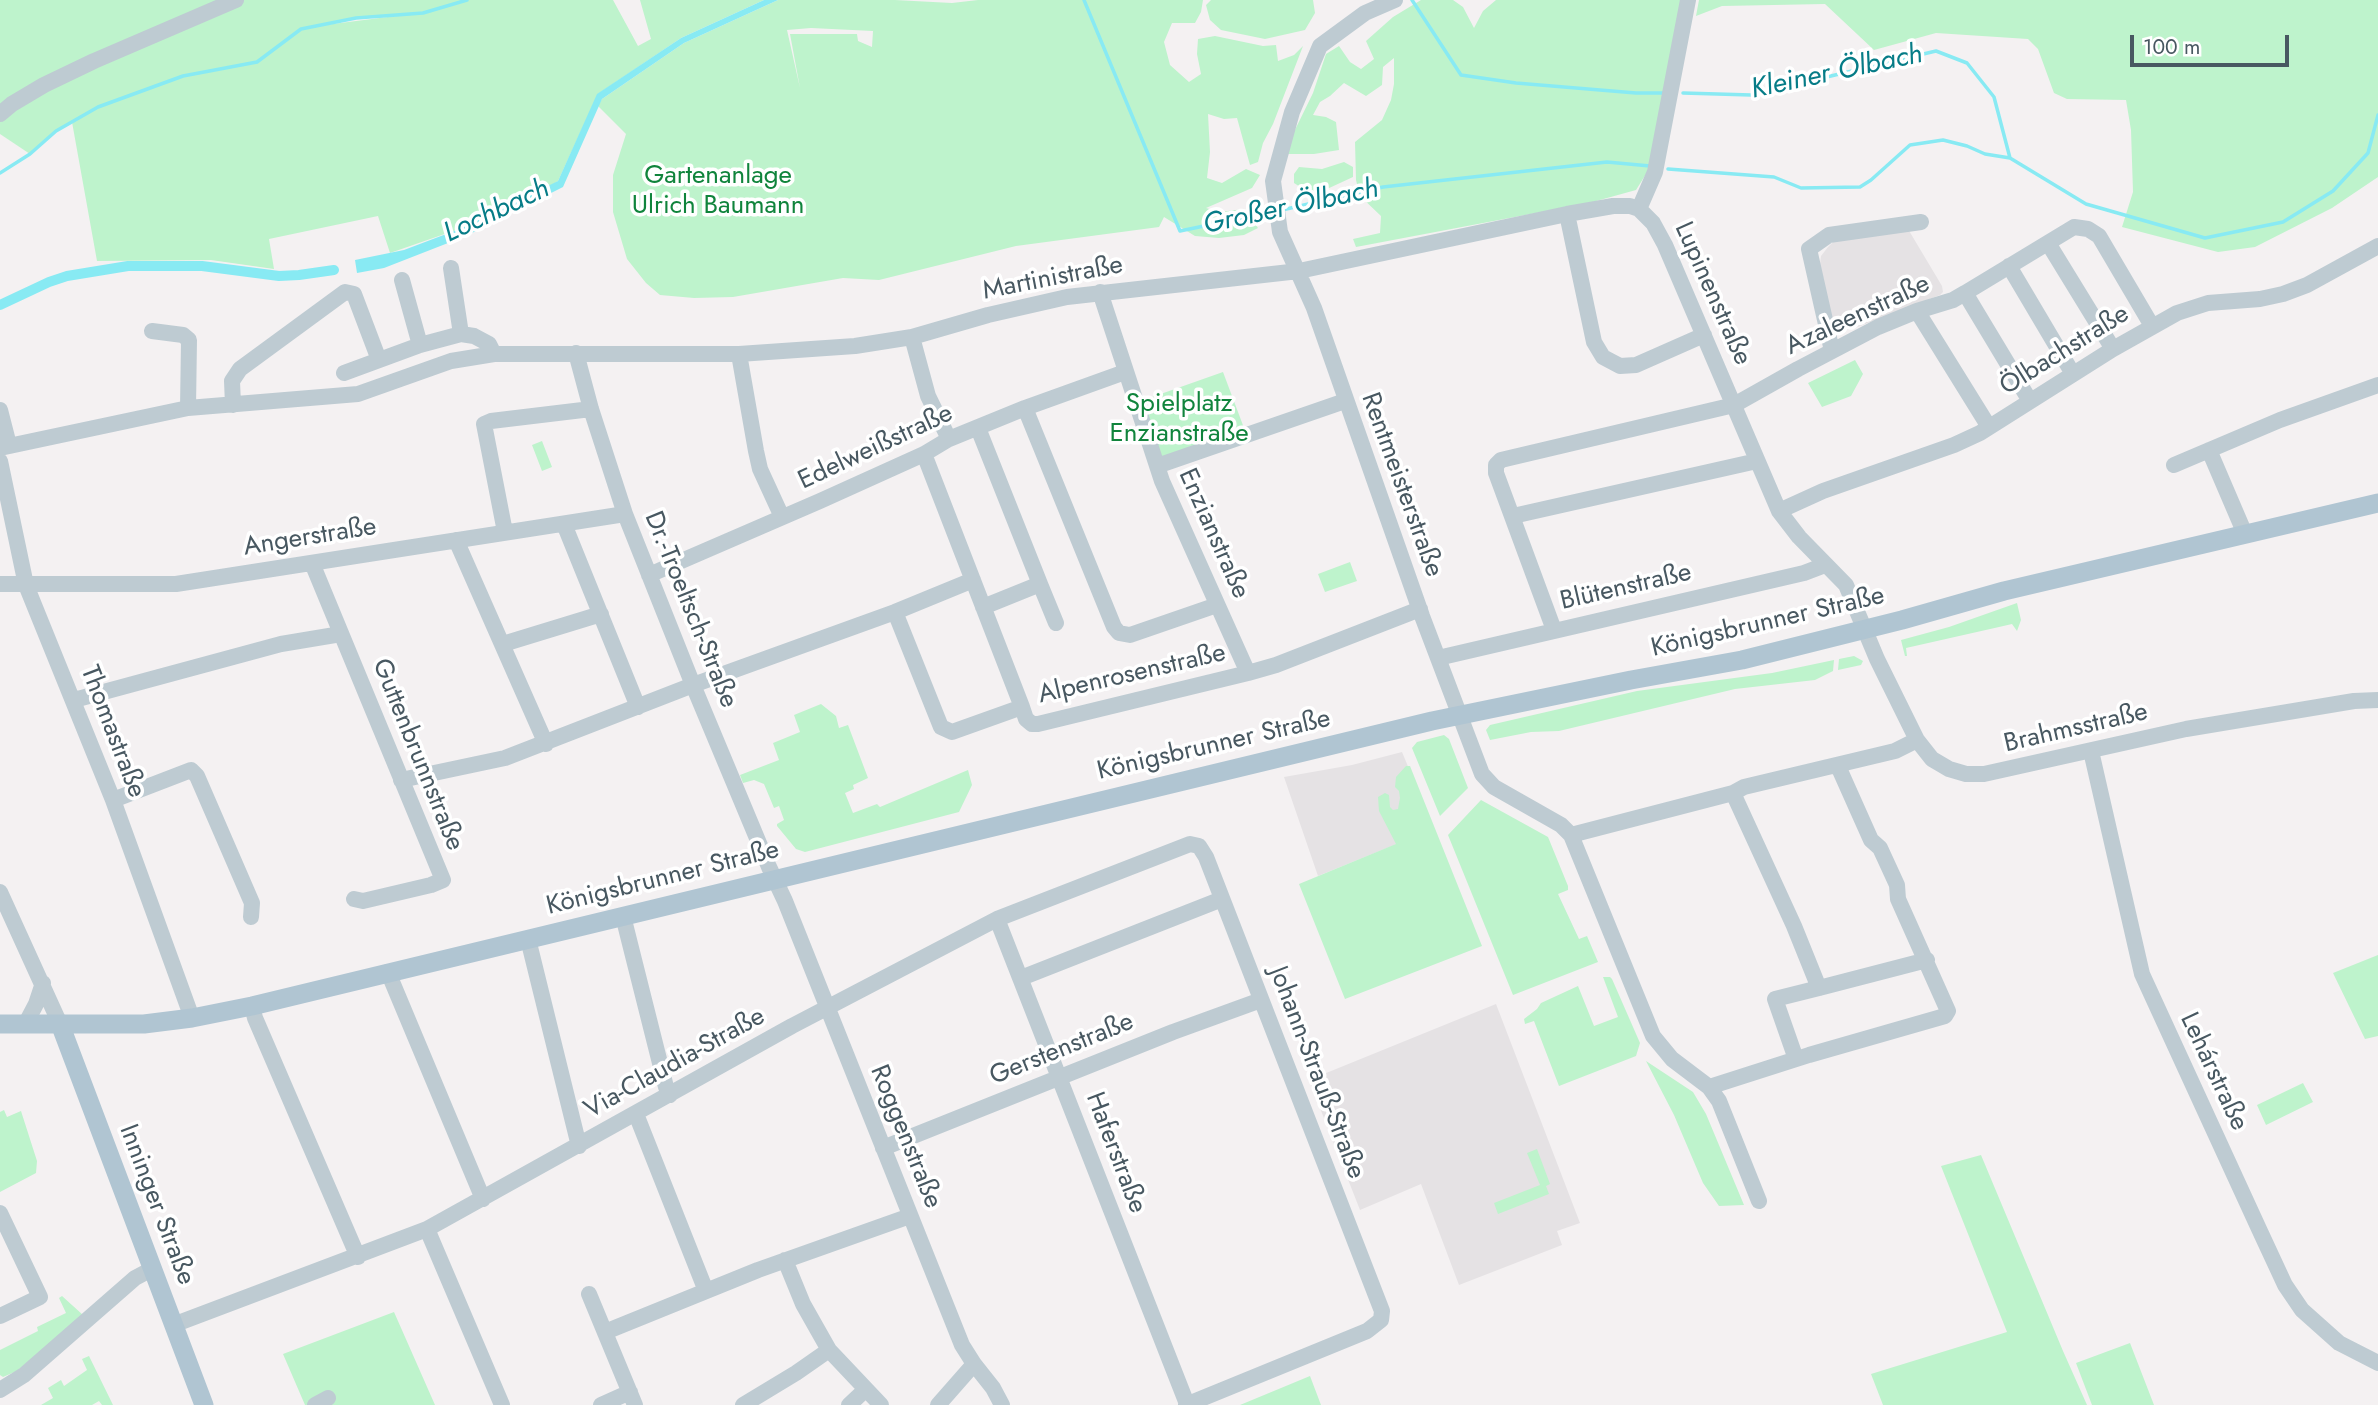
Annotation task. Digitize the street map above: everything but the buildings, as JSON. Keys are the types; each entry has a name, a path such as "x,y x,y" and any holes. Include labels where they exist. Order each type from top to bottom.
{"main road":[{"name":"Königsbrunner Straße","path":"0,1024 144,1024 252,1006 1459,716 1742,660 2004,591 2378,503"},
{"name":"Inninger Straße","path":"60,1024 204,1405"}],"street":[{"path":"0,114 12,104 69,73 236,0"},
{"path":"1298,271 1276,213 1273,181 1292,111 1320,46 1365,13 1395,0"},
{"path":"1639,209 1656,167 1688,0"},
{"name":"Lupinenstraße","path":"1298,271 1613,205 1639,209 1653,223 1665,245 1779,511 1799,537 1846,585 1865,629"},
{"path":"1567,214 1594,342 1603,357 1620,366 1636,365 1704,334"},
{"path":"1832,351 1809,249 1829,235 1920,222"},
{"path":"1965,293 2074,227 2088,229 2099,236 2152,326"},
{"path":"2048,243 2113,349"},
{"name":"Ölbachstraße","path":"1779,511 1835,486 1954,445 1989,427 2113,349 2177,313 2208,303 2260,299 2283,294 2306,285 2378,246"},
{"path":"2009,266 2073,374"},
{"path":"451,268 461,334"},
{"name":"Martinistraße","path":"5,447 188,408 358,394 451,361 494,354 739,354 855,346 912,337 1013,309 1100,292 1298,271"},
{"name":"Rentmeisterstraße","path":"1298,271 1314,308 1345,401 1482,774 1489,783 1561,825 1571,835"},
{"path":"402,280 420,345"},
{"path":"233,405 232,381 240,369 345,292 354,294 379,360"},
{"name":"Enzianstraße","path":"1100,292 1157,466 1248,673"},
{"name":"Azaleenstraße","path":"1513,516 1496,472 1496,465 1501,460 1734,405 1832,351 1917,310 1953,300 1965,293 2030,401"},
{"path":"1917,310 1989,427"},
{"path":"152,331 183,335 189,340 188,408"},
{"path":"344,373 420,345 461,334 489,344 494,354"},
{"path":"912,337 928,396 949,439"},
{"name":"Dr.-Troeltsch-Straße","path":"576,354 625,514 693,685 775,879"},
{"path":"739,354 755,451 760,469 782,517"},
{"name":"Edelweißstraße","path":"649,575 924,454 949,439 1125,372"},
{"path":"2174,465 2280,420 2378,385"},
{"path":"1157,466 1345,401"},
{"path":"1025,408 1114,628 1119,633 1130,635 1217,605"},
{"path":"505,532 484,424 591,409"},
{"path":"0,410 5,447"},
{"path":"978,428 1056,623"},
{"path":"2209,450 2245,534"},
{"path":"924,454 1021,707"},
{"name":"Thomastraße","path":"0,461 26,585 113,800 192,1018"},
{"path":"1555,630 1513,516 1757,461"},
{"name":"Angerstraße","path":"0,584 176,584 625,514"},
{"path":"564,524 638,707"},
{"path":"456,540 546,744"},
{"name":"Guttenbrunnstraße","path":"312,563 443,880 363,901 354,899"},
{"name":"Blütenstraße","path":"1438,658 1804,573 1825,565"},
{"path":"401,780 505,758 546,744 693,685 895,612 973,580"},
{"path":"984,607 1040,583"},
{"name":"Alpenrosenstraße","path":"895,612 942,727 952,732 1021,707 1032,724 1038,724 1248,673 1276,665 1420,609"},
{"path":"503,644 537,631 601,614"},
{"name":"Brahmsstraße","path":"1865,629 1917,740 1933,759 1949,769 1966,774 1984,774 2186,729 2354,701 2378,700"},
{"path":"74,700 281,644 341,634"},
{"path":"1759,1201 1726,1116 1709,1087 1672,1059 1653,1036 1571,835 1733,793 1744,787 1895,751 1917,740"},
{"name":"Lehárstraße","path":"2091,751 2141,974 2285,1285 2302,1310 2339,1343 2378,1363"},
{"path":"1709,1087 1945,1016 1948,1006 1898,899 1897,885 1887,861 1880,848 1871,840 1838,765"},
{"path":"113,800 191,770 197,776 252,903 251,917"},
{"path":"1733,793 1819,988"},
{"name":"Via-Claudia-Straße","path":"173,1325 427,1229 827,1008 997,919 1181,847 1190,844 1199,846"},
{"name":"Johann-Strauß-Straße","path":"1187,1405 1367,1331 1381,1320 1380,1302 1199,846"},
{"name":"Roggenstraße","path":"775,879 962,1345 1002,1405"},
{"path":"0,892 60,1024"},
{"path":"1021,978 1222,899"},
{"path":"623,916 670,1095"},
{"name":"Haferstraße","path":"997,919 1187,1405"},
{"path":"528,939 579,1146"},
{"path":"1796,1059 1775,999 1927,960"},
{"path":"388,972 483,1199"},
{"path":"26,1023 43,983"},
{"name":"Gerstenstraße","path":"884,1148 1190,1025 1261,1000"},
{"path":"252,1006 358,1256"},
{"path":"636,1114 706,1290"},
{"path":"0,1213 40,1297 0,1316"},
{"path":"605,1332 706,1290 910,1216"},
{"path":"427,1229 502,1405"},
{"path":"785,1260 803,1304 829,1350 881,1405"},
{"path":"0,1390 24,1375 135,1278 152,1269"},
{"path":"589,1294 632,1399 601,1405"},
{"path":"743,1405 829,1350"},
{"path":"938,1405 974,1364"},
{"path":"849,1405 865,1390"}],"shaded area":[{"path":"1908,229 1943,292 1850,330 1834,328 1820,264 1821,256 1834,241"},
{"path":"1402,752 1434,829 1318,876 1284,777 1352,765"},
{"path":"1496,1004 1580,1223 1557,1231 1562,1245 1459,1285 1421,1184 1360,1210 1309,1080"}],"green space":[{"path":"0,0 613,0 638,46 651,39 640,0 764,0 681,38 598,94 558,181 462,228 390,253 378,216 269,239 274,269 211,260 97,261 72,122 56,131 30,154 0,134","holes":["402,15 317,26 356,18"]},
{"name":"Gartenanlage Ulrich Baumann","path":"778,0 952,3 978,0 1203,0 1195,23 1172,23 1164,42 1170,65 1189,82 1201,74 1197,54 1198,39 1215,36 1263,46 1276,45 1278,61 1294,55 1303,46 1263,143 1258,162 1250,165 1237,118 1224,119 1208,114 1210,152 1207,178 1222,183 1246,169 1260,175 1252,188 1206,208 1220,212 1244,209 1258,228 1244,235 1219,238 1195,236 1164,217 1159,227 1016,246 879,280 843,278 733,297 694,298 660,295 646,283 627,259 613,212 613,175 626,134 598,106 602,99 684,43","holes":["811,28 873,31 872,47 858,41 857,34 790,34 800,88 787,30"]},
{"path":"1211,0 1313,0 1315,13 1305,30 1265,39 1221,30 1210,20 1206,5"},
{"path":"1421,0 1453,0 1463,7 1474,28 1483,11 1496,0 1685,0 1653,163 1636,190 1589,203 1356,247 1353,239 1380,233 1381,216 1360,196 1356,180 1355,142 1382,120 1391,100 1394,58 1383,67 1382,85 1366,96 1344,83 1320,102 1313,115 1336,122 1339,150 1288,154 1292,136 1313,93 1326,54 1339,46 1350,62 1361,69 1374,59 1366,41 1393,17"},
{"path":"1699,0 2378,0 2378,177 2332,208 2255,247 2218,252 2122,227 2133,192 2131,130 2126,100 2067,99 2054,93 2038,49 2028,39 1936,33 1874,50 1825,4 1722,6 1696,16"},
{"path":"1344,162 1353,167 1353,177 1327,189 1313,192 1294,183 1294,174 1299,167 1322,169"},
{"path":"1855,360 1863,374 1851,396 1822,407 1808,383"},
{"name":"Spielplatz Enzianstraße","path":"1223,372 1244,428 1162,457 1138,402"},
{"path":"542,441 552,467 542,471 532,445"},
{"path":"1350,562 1357,581 1325,592 1318,574"},
{"path":"2017,603 2021,620 2017,631 2012,624 1906,648 1905,656 1901,640 1949,627"},
{"path":"1854,656 1863,661 1861,665 1838,670 1839,659"},
{"path":"1834,660 1833,671 1815,680 1735,689 1559,731 1531,732 1490,740 1486,730 1490,725 1637,691 1772,673"},
{"path":"821,704 836,716 839,728 848,725 868,778 853,785 854,789 845,793 853,813 877,804 880,807 968,770 972,785 959,812 805,852 796,849 777,826 784,820 779,806 774,808 764,784 754,780 743,783 740,775 779,760 773,743 800,732 794,715"},
{"path":"1444,735 1449,739 1468,788 1440,816 1412,748 1417,742"},
{"path":"1406,766 1410,766 1482,946 1345,999 1299,884 1396,844 1379,811 1378,797 1385,793 1389,795 1390,807 1393,810 1398,809 1400,798 1395,787 1396,777"},
{"path":"1481,800 1548,837 1568,886 1568,890 1558,894 1579,939 1587,936 1598,962 1513,995 1448,835"},
{"path":"2378,955 2378,1036 2365,1039 2333,973"},
{"path":"1603,977 1612,979 1640,1043 1636,1056 1559,1086 1534,1021 1525,1024 1524,1019 1541,1003 1578,986 1594,1026 1618,1017"},
{"path":"1646,1061 1693,1092 1706,1114 1744,1205 1719,1206 1703,1183 1674,1115"},
{"path":"2303,1083 2313,1102 2266,1125 2257,1105"},
{"path":"4,1110 7,1117 21,1111 37,1161 36,1173 0,1192 0,1112"},
{"path":"1537,1149 1550,1184 1546,1186 1549,1194 1498,1214 1494,1203 1540,1185 1527,1153"},
{"path":"1981,1155 2087,1405 1883,1405 1871,1374 2007,1332 1941,1166"},
{"path":"62,1296 83,1315 17,1371 3,1377 0,1375 0,1350 66,1313 59,1298"},
{"path":"394,1312 435,1405 305,1405 283,1354"},
{"path":"2130,1343 2154,1405 2092,1405 2076,1363"},
{"path":"89,1356 113,1405 102,1405 99,1401 92,1405 41,1405 53,1398 48,1388 61,1380 64,1386 87,1370 82,1359"},
{"path":"1310,1376 1321,1405 1240,1405"}],"water":[{"path":"764,0 778,0 684,43 602,99 563,187 466,236 384,268 357,273 355,260 404,250 462,228 558,181 597,94 681,38"}],"waterway":[{"path":"0,173 30,154 56,131 98,107 183,76 257,62 301,29 356,18 423,13 467,0"},
{"name":"Großer Ölbach","path":"1084,0 1180,231 1271,212"},
{"name":"Kleiner Ölbach","path":"1412,0 1461,75 1516,83 1664,93"},
{"name":"Kleiner Ölbach","path":"1683,93 1751,95 1936,51 1967,63 1994,97 2010,158"},
{"name":"Großer Ölbach","path":"1668,169 1774,177 1801,188 1860,187 1910,145 1943,140 1985,154 2010,158 2086,204 2205,238 2283,222 2333,191 2368,153 2378,115"},
{"name":"Großer Ölbach","path":"1282,210 1383,187 1607,162 1650,166"},
{"name":"Lochbach","path":"0,305 67,276 128,266 202,266 279,276 334,270"}]}
